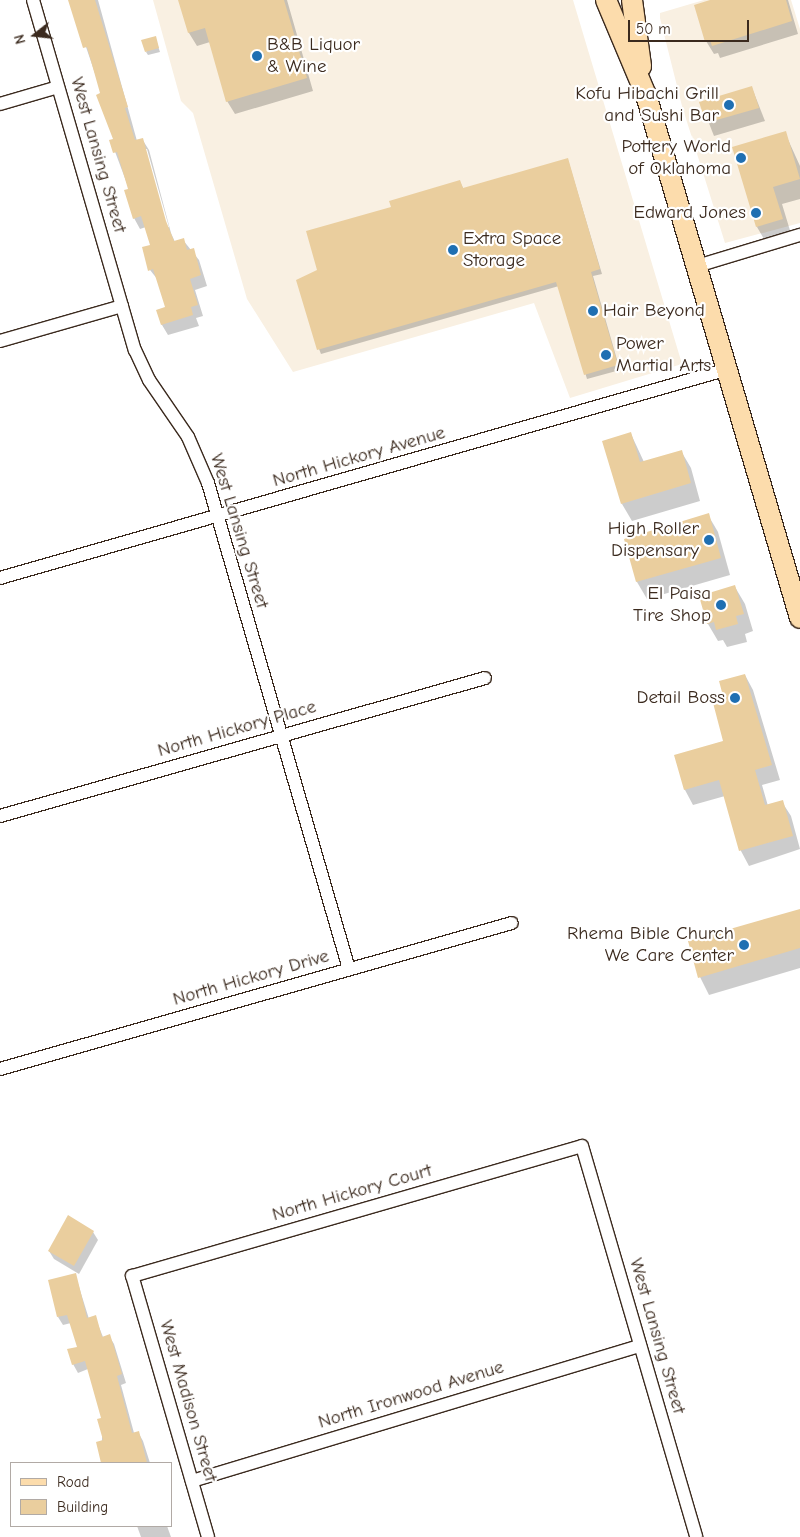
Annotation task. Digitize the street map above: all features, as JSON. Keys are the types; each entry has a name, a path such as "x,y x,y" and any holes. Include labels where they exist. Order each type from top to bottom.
{"main road":[{"path":"606,0 646,95 800,618"},
{"path":"632,0 646,95"}],"street":[{"name":"West Lansing Street","path":"33,0 122,306 141,364 196,453 218,517 349,969"},
{"path":"0,104 58,87"},
{"path":"697,266 800,235"},
{"path":"0,341 122,306"},
{"name":"North Hickory Avenue","path":"0,578 218,517 728,369"},
{"name":"North Hickory Place","path":"0,816 485,678"},
{"name":"North Hickory Drive","path":"0,1069 512,923"},
{"name":"West Lansing Street","path":"582,1146 696,1537"},
{"name":"North Hickory Court","path":"132,1276 582,1146"},
{"name":"West Madison Street","path":"132,1276 208,1537"},
{"name":"North Ironwood Avenue","path":"192,1481 640,1346"}],"shaded area":[{"path":"153,0 573,0 682,364 570,398 534,303 293,372 247,299 193,113 181,101"},
{"path":"704,0 791,0 800,29 800,223 725,243 682,106 660,18 660,13"}],"building":[{"path":"68,0 95,0 128,107 125,108 135,140 143,138 166,221 174,241 184,238 187,250 194,248 201,275 190,279 198,305 191,307 193,315 161,325 156,310 165,307 153,269 148,271 142,247 150,245 141,216 133,219 124,190 128,189 117,152 113,153 109,140 113,139 96,95 100,93 87,47 83,48"},
{"name":"B&B Liquor & Wine","path":"178,0 284,0 307,78 226,102 205,28 188,33"},
{"path":"710,0 786,0 792,21 712,46 710,40 705,42 694,5"},
{"path":"156,36 159,48 145,52 141,40"},
{"name":"Kofu Hibachi Grill and Sushi Bar","path":"752,86 759,108 706,123 699,102"},
{"path":"786,131 800,179 773,187 783,219 756,227 732,147"},
{"name":"Extra Space Storage","path":"568,158 600,269 591,272 618,365 584,375 556,282 317,350 296,280 317,270 306,231 391,207 389,201 460,180 463,188"},
{"path":"631,432 640,462 682,450 691,483 621,504 602,441"},
{"path":"709,513 721,558 636,582 624,539"},
{"name":"El Paisa Tire Shop","path":"735,585 744,614 736,616 738,624 716,630 714,622 707,624 699,596"},
{"path":"745,674 772,765 755,770 765,805 783,800 793,836 739,851 719,780 684,790 674,755 723,741 712,699 723,696 719,681"},
{"name":"Rhema Bible Church We Care Center","path":"800,909 800,948 698,978 688,941"},
{"path":"68,1215 94,1231 74,1266 48,1251"},
{"path":"76,1273 87,1318 96,1315 102,1337 110,1334 122,1374 117,1376 132,1433 139,1431 147,1462 101,1462 96,1442 103,1440 97,1419 101,1418 85,1361 72,1365 67,1349 77,1347 67,1315 57,1317 48,1280"}],"place":[{"name":"B&B Liquor & Wine","path":"257,56"},
{"name":"Kofu Hibachi Grill and Sushi Bar","path":"729,105"},
{"name":"Pottery World of Oklahoma","path":"741,158"},
{"name":"Edward Jones","path":"756,213"},
{"name":"Extra Space Storage","path":"453,250"},
{"name":"Hair Beyond","path":"593,311"},
{"name":"Power Martial Arts","path":"606,355"},
{"name":"High Roller Dispensary","path":"709,540"},
{"name":"El Paisa Tire Shop","path":"721,605"},
{"name":"Detail Boss","path":"735,698"},
{"name":"Rhema Bible Church We Care Center","path":"744,945"}]}
